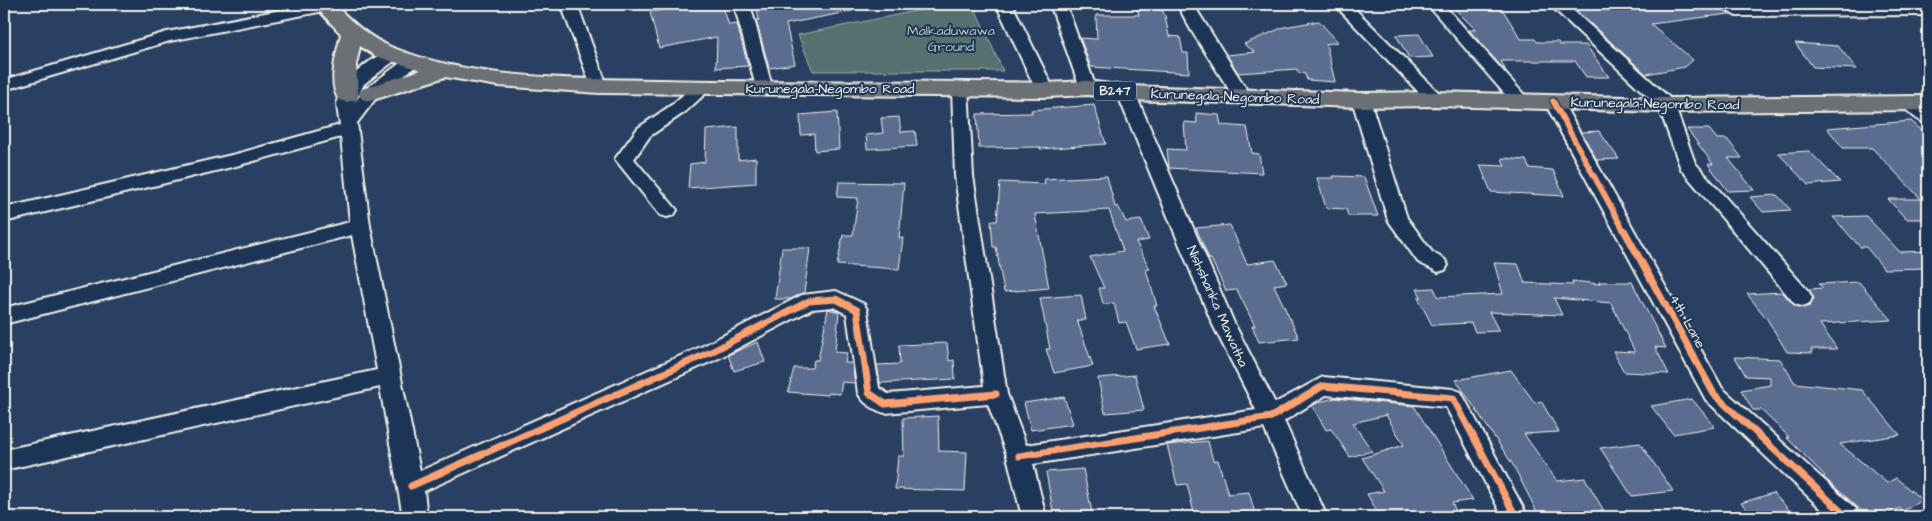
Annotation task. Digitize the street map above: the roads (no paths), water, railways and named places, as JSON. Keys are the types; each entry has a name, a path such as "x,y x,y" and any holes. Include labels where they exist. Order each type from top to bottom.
{"main road":[{"name":"Kurunegala-Negombo Road","path":"324,5 352,33 392,55 413,62 444,70 498,79 599,86 1045,90 1088,88 1126,93 1361,100 1435,99 1667,105 1919,103"},
{"path":"347,95 345,65 352,33"},
{"path":"370,94 444,70"}],"street":[{"path":"569,4 599,86"},
{"path":"742,4 764,87"},
{"path":"1004,4 1045,90"},
{"path":"1058,4 1088,88"},
{"path":"1185,4 1198,30 1241,95"},
{"path":"1342,4 1435,99"},
{"path":"1435,4 1521,102"},
{"path":"1556,4 1667,105 1687,165 1802,298"},
{"path":"4,85 167,37 324,5"},
{"path":"1736,10 1928,10"},
{"path":"392,55 363,76 347,95 348,125 360,226 411,486 415,517"},
{"path":"4,215 236,160 348,125 370,94 413,62"},
{"path":"667,210 624,159 644,132 679,108 701,88"},
{"path":"960,88 964,176 996,394 1019,456 1034,517"},
{"name":"Nishshanka Mawatha","path":"1126,93 1223,324 1271,417 1315,517"},
{"path":"1361,100 1398,220 1425,257 1438,265"},
{"name":"4th Lane","path":"1553,101 1714,394 1847,517"},
{"path":"1919,103 1928,118"},
{"path":"4,316 360,226"},
{"path":"411,486 711,352 809,301 836,299 857,310 869,394 885,404 996,394"},
{"path":"4,460 390,376"},
{"path":"1019,456 1271,417 1323,386 1454,398 1516,517"}],"park label":[{"name":"Malkaduwawa Ground","path":"951,38"}]}
